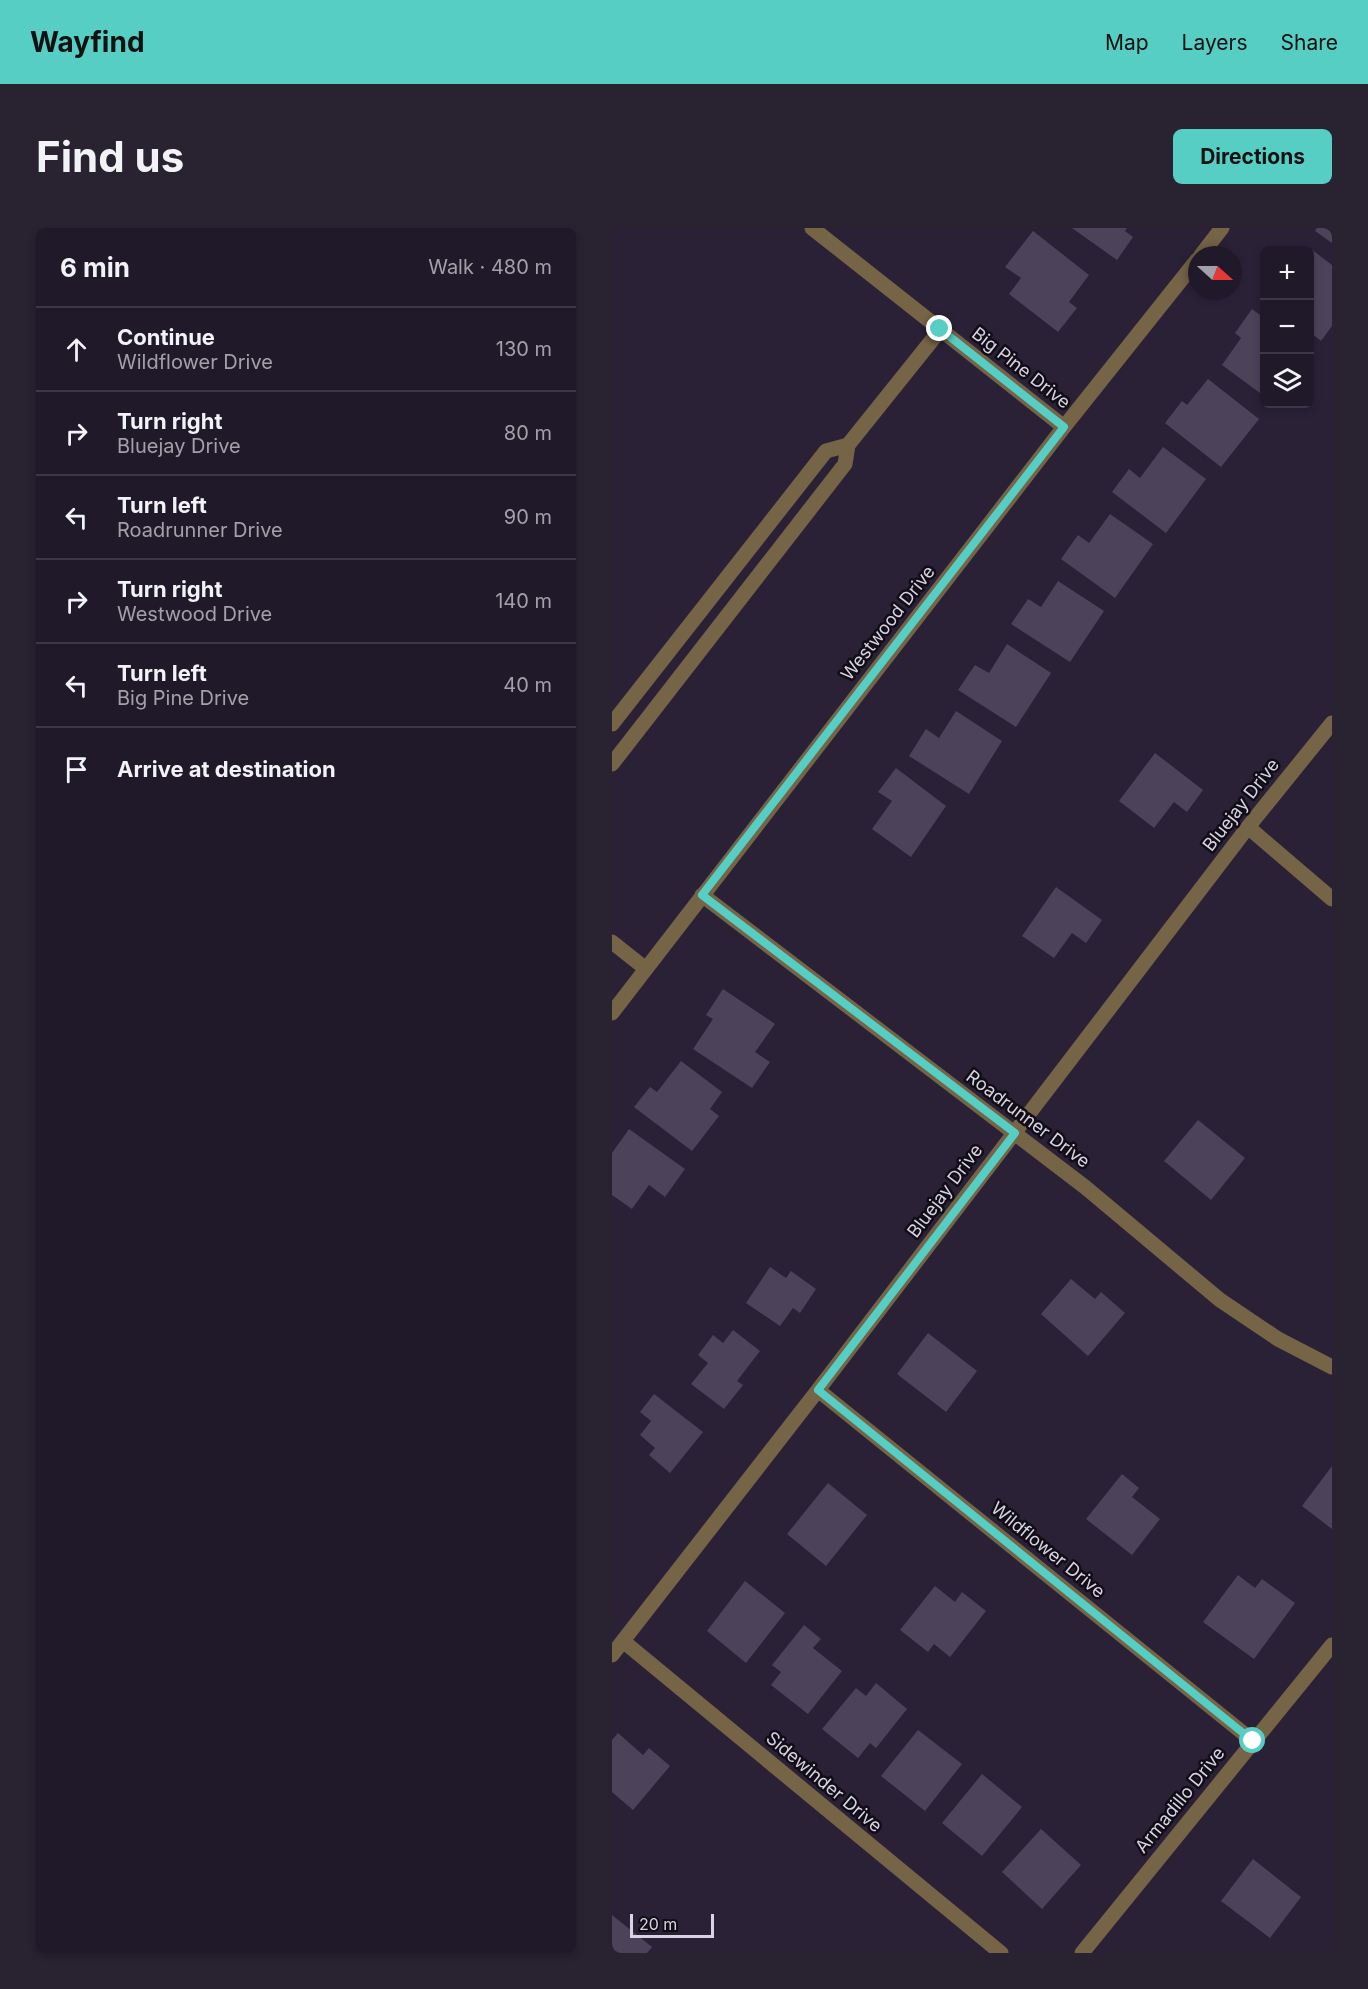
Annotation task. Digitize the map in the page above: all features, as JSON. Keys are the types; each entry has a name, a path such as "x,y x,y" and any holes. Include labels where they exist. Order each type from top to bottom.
{"street":[{"name":"Big Pine Drive","path":"812,228 1064,427"},
{"path":"1208,246 1222,228"},
{"name":"Westwood Drive","path":"612,1013 1064,427 1188,271"},
{"path":"612,764 845,464 848,444 940,329"},
{"path":"612,724 826,451 848,444"},
{"name":"Bluejay Drive","path":"612,1655 818,1390 1248,827 1332,723"},
{"path":"1248,827 1332,898"},
{"name":"Roadrunner Drive","path":"702,895 1085,1187 1220,1300 1278,1339 1332,1367"},
{"path":"612,942 646,969"},
{"name":"Wildflower Drive","path":"818,1390 1253,1741"},
{"name":"Sidewinder Drive","path":"623,1641 1001,1953"},
{"name":"Armadillo Drive","path":"1082,1953 1332,1645"}],"building":[{"path":"1072,228 1127,228 1125,231 1133,237 1117,260"},
{"path":"1317,228 1332,228 1332,243 1315,231"},
{"path":"1033,231 1089,275 1069,302 1077,308 1058,332 1009,294 1021,278 1005,267"},
{"path":"1314,251 1332,265 1332,326 1321,341 1314,335"},
{"path":"1252,309 1260,315 1260,393 1222,365 1241,338 1235,333"},
{"path":"1208,379 1259,419 1221,467 1165,423 1182,401 1187,405"},
{"path":"1163,447 1206,479 1166,533 1112,492 1129,469 1140,478"},
{"path":"1110,514 1153,544 1115,598 1061,559 1078,535 1089,543"},
{"path":"1058,581 1104,611 1070,662 1011,624 1028,599 1041,607"},
{"path":"1007,644 1051,673 1016,727 958,690 975,665 989,673"},
{"path":"956,711 1002,741 969,794 909,756 926,729 939,738"},
{"path":"1155,753 1203,790 1187,812 1174,802 1154,828 1119,801"},
{"path":"896,768 946,806 911,857 872,829 892,801 878,792"},
{"path":"1056,887 1102,920 1086,943 1072,933 1054,958 1022,936"},
{"path":"723,989 775,1024 755,1052 770,1062 752,1088 693,1049 713,1019 706,1015"},
{"path":"681,1061 722,1092 710,1109 719,1116 692,1151 634,1107 650,1087 657,1092"},
{"path":"1198,1120 1245,1158 1211,1200 1164,1161"},
{"path":"629,1129 685,1169 665,1197 649,1185 632,1209 612,1195 612,1153"},
{"path":"770,1267 786,1278 791,1271 816,1289 800,1313 793,1308 780,1326 746,1303"},
{"path":"1071,1279 1095,1299 1101,1292 1125,1313 1088,1356 1041,1314"},
{"path":"733,1330 760,1351 737,1381 743,1385 724,1409 691,1384 708,1363 698,1355 713,1335 723,1343"},
{"path":"928,1333 977,1371 946,1412 897,1374"},
{"path":"654,1394 703,1432 670,1473 649,1455 655,1448 640,1435 651,1421 640,1412"},
{"path":"1332,1466 1332,1529 1302,1506"},
{"path":"1122,1474 1139,1488 1132,1497 1160,1519 1132,1555 1086,1519"},
{"path":"828,1483 867,1515 826,1566 787,1534"},
{"path":"1238,1575 1255,1588 1262,1579 1295,1603 1254,1659 1203,1622"},
{"path":"745,1581 785,1613 746,1663 707,1631"},
{"path":"935,1586 955,1602 962,1592 986,1611 950,1657 934,1644 928,1652 900,1630"},
{"path":"804,1625 821,1639 813,1648 842,1671 808,1714 771,1685 781,1672 772,1665"},
{"path":"876,1683 907,1709 876,1748 870,1743 858,1758 822,1729 856,1688 866,1696"},
{"path":"918,1730 962,1764 925,1811 881,1776"},
{"path":"618,1733 643,1755 649,1748 670,1766 633,1810 612,1792 612,1740"},
{"path":"982,1774 1022,1807 982,1856 942,1823"},
{"path":"1041,1829 1081,1865 1042,1909 1002,1872"},
{"path":"1253,1859 1301,1897 1270,1938 1221,1901"},
{"path":"612,1915 652,1947 647,1953 612,1953"}],"route":[{"path":"940,329 1064,427 702,895 1015,1133 818,1390 1253,1741"}]}
